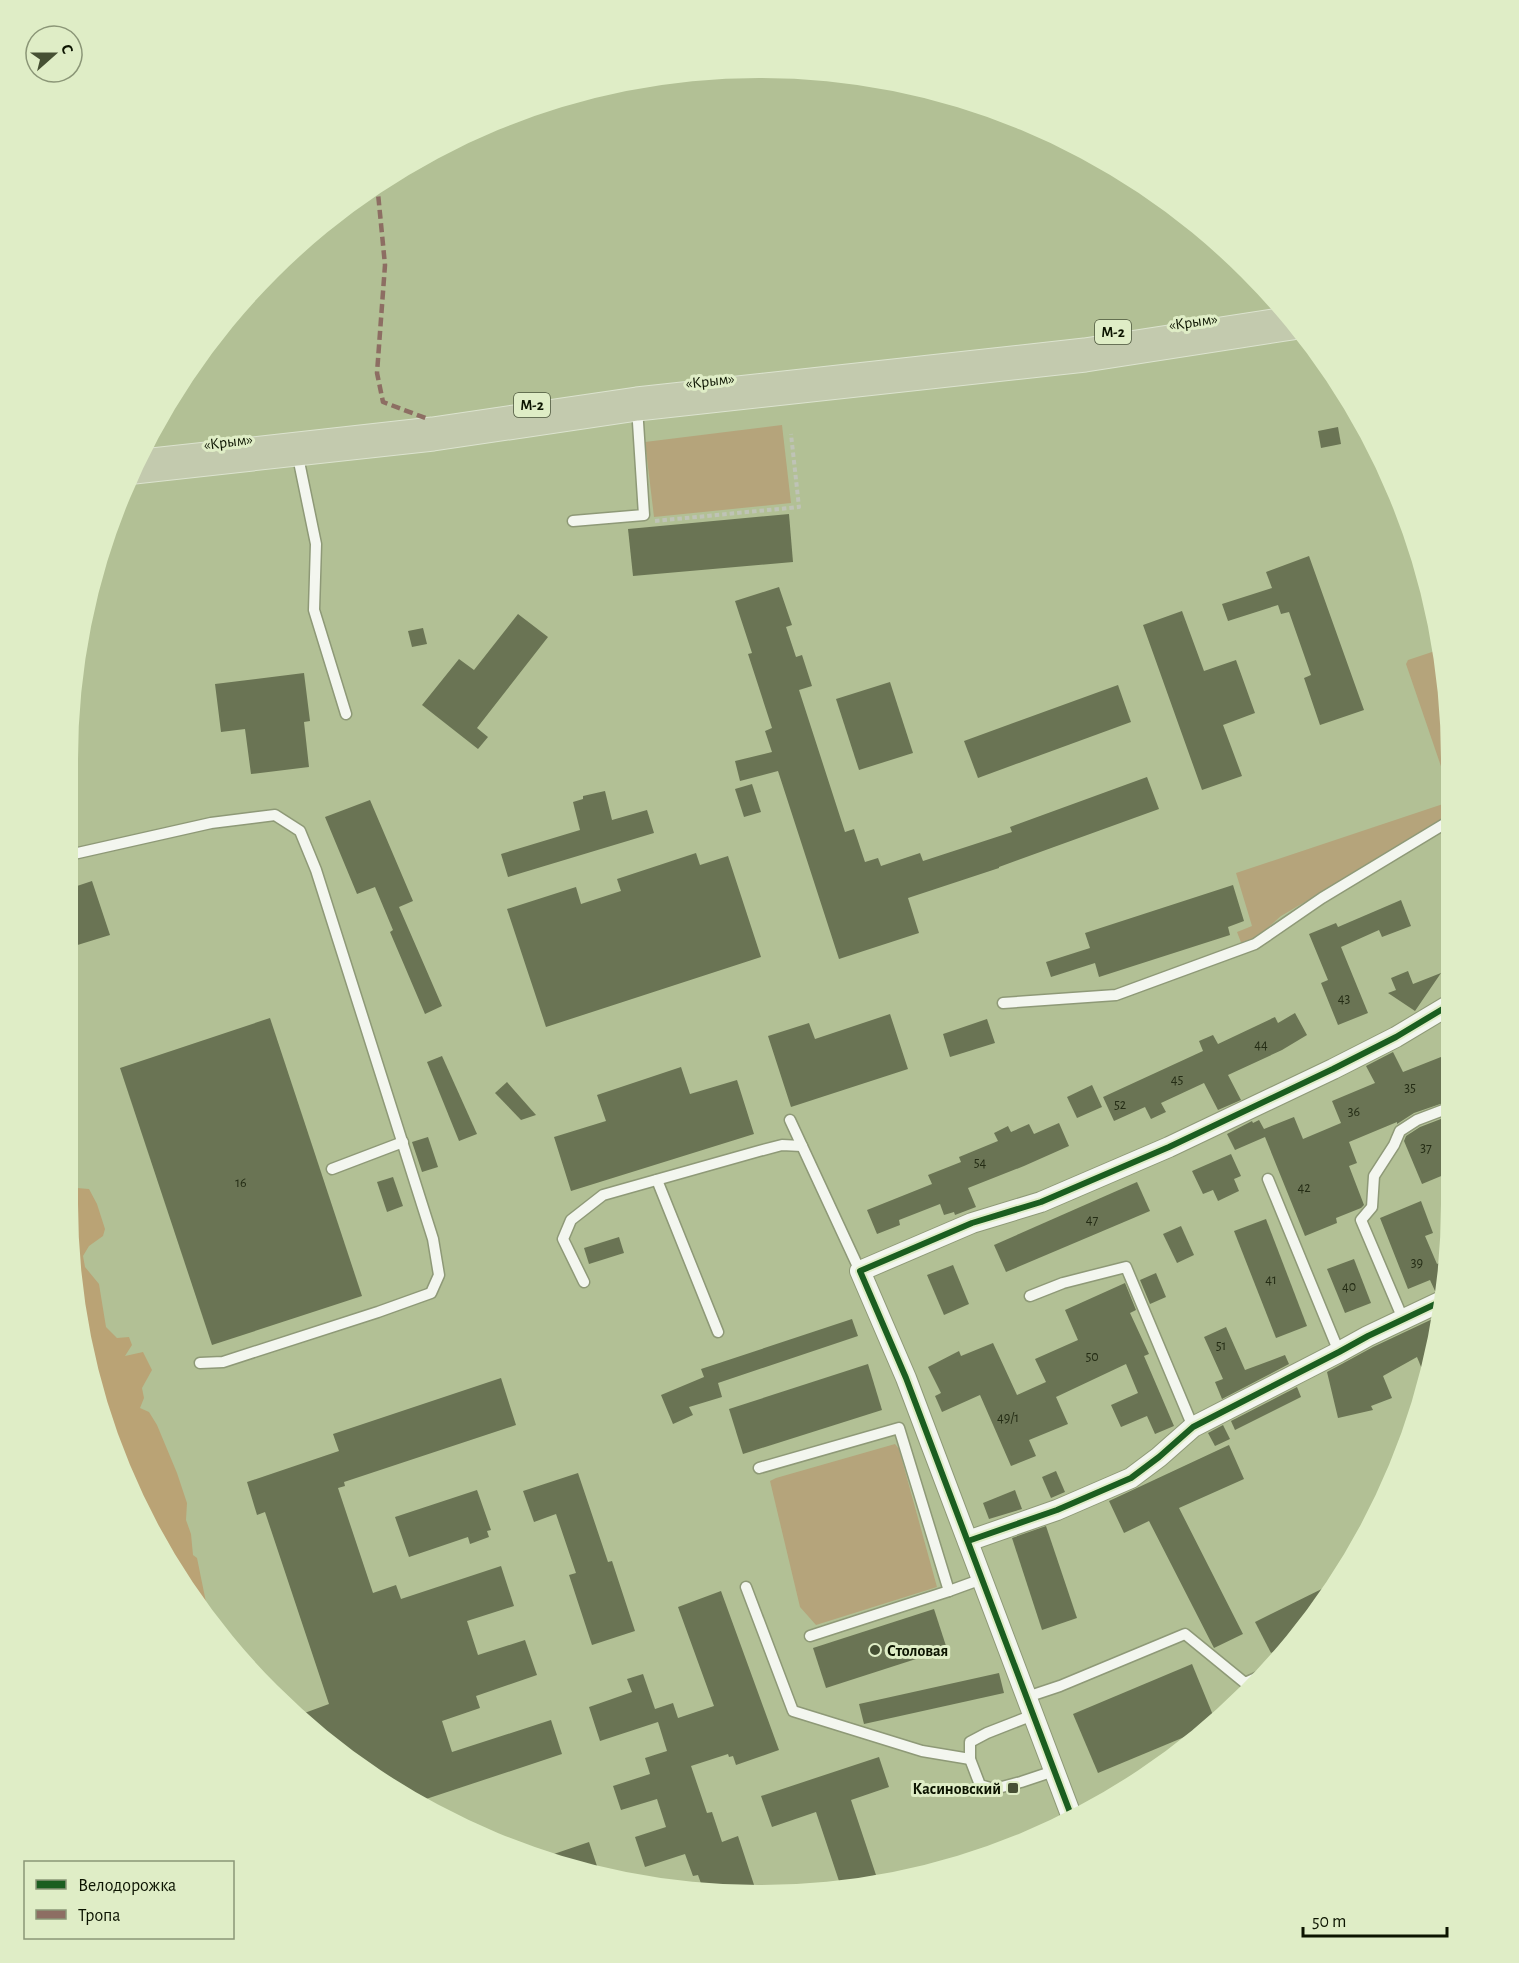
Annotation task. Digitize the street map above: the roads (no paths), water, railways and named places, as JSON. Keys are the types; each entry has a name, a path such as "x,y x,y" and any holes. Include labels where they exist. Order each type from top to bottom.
{"highway":[{"name":"«Крым»","path":"153,450 450,416 636,388 946,356 1272,310"},
{"path":"145,466 433,434 637,404 1085,355 1283,324"}],"street":[{"path":"1069,1811 906,1378 860,1271 972,1223 1041,1202 1169,1147 1333,1069 1441,1011"},
{"path":"968,1541 1057,1510 1131,1478 1193,1427 1368,1336 1433,1305"}],"lane":[{"path":"573,521 644,515 637,404"},
{"path":"296,449 316,544 314,610 346,714"},
{"path":"78,853 211,823 275,815 300,831 316,870 434,1239 439,1275 431,1293 223,1362 200,1363"},
{"path":"1003,1003 1116,995 1255,944 1322,898 1441,826"},
{"path":"1403,1319 1361,1221 1372,1207 1374,1176 1394,1145 1400,1131 1417,1120 1441,1111"},
{"path":"790,1120 860,1271"},
{"path":"332,1169 403,1142"},
{"path":"584,1281 563,1239 571,1220 603,1195 782,1145 802,1146"},
{"path":"1268,1179 1339,1352"},
{"path":"657,1180 718,1332"},
{"path":"1030,1296 1062,1283 1126,1267 1193,1427"},
{"path":"759,1468 899,1428 949,1591"},
{"path":"810,1636 982,1579"},
{"path":"746,1587 792,1711 922,1751 970,1759"},
{"path":"1054,1771 994,1789 980,1785 970,1759 970,1742 1060,1686 1185,1634 1244,1682"}],"place":[{"name":"Столовая","path":"875,1650"},
{"name":"Касиновский","path":"1013,1788"}]}
